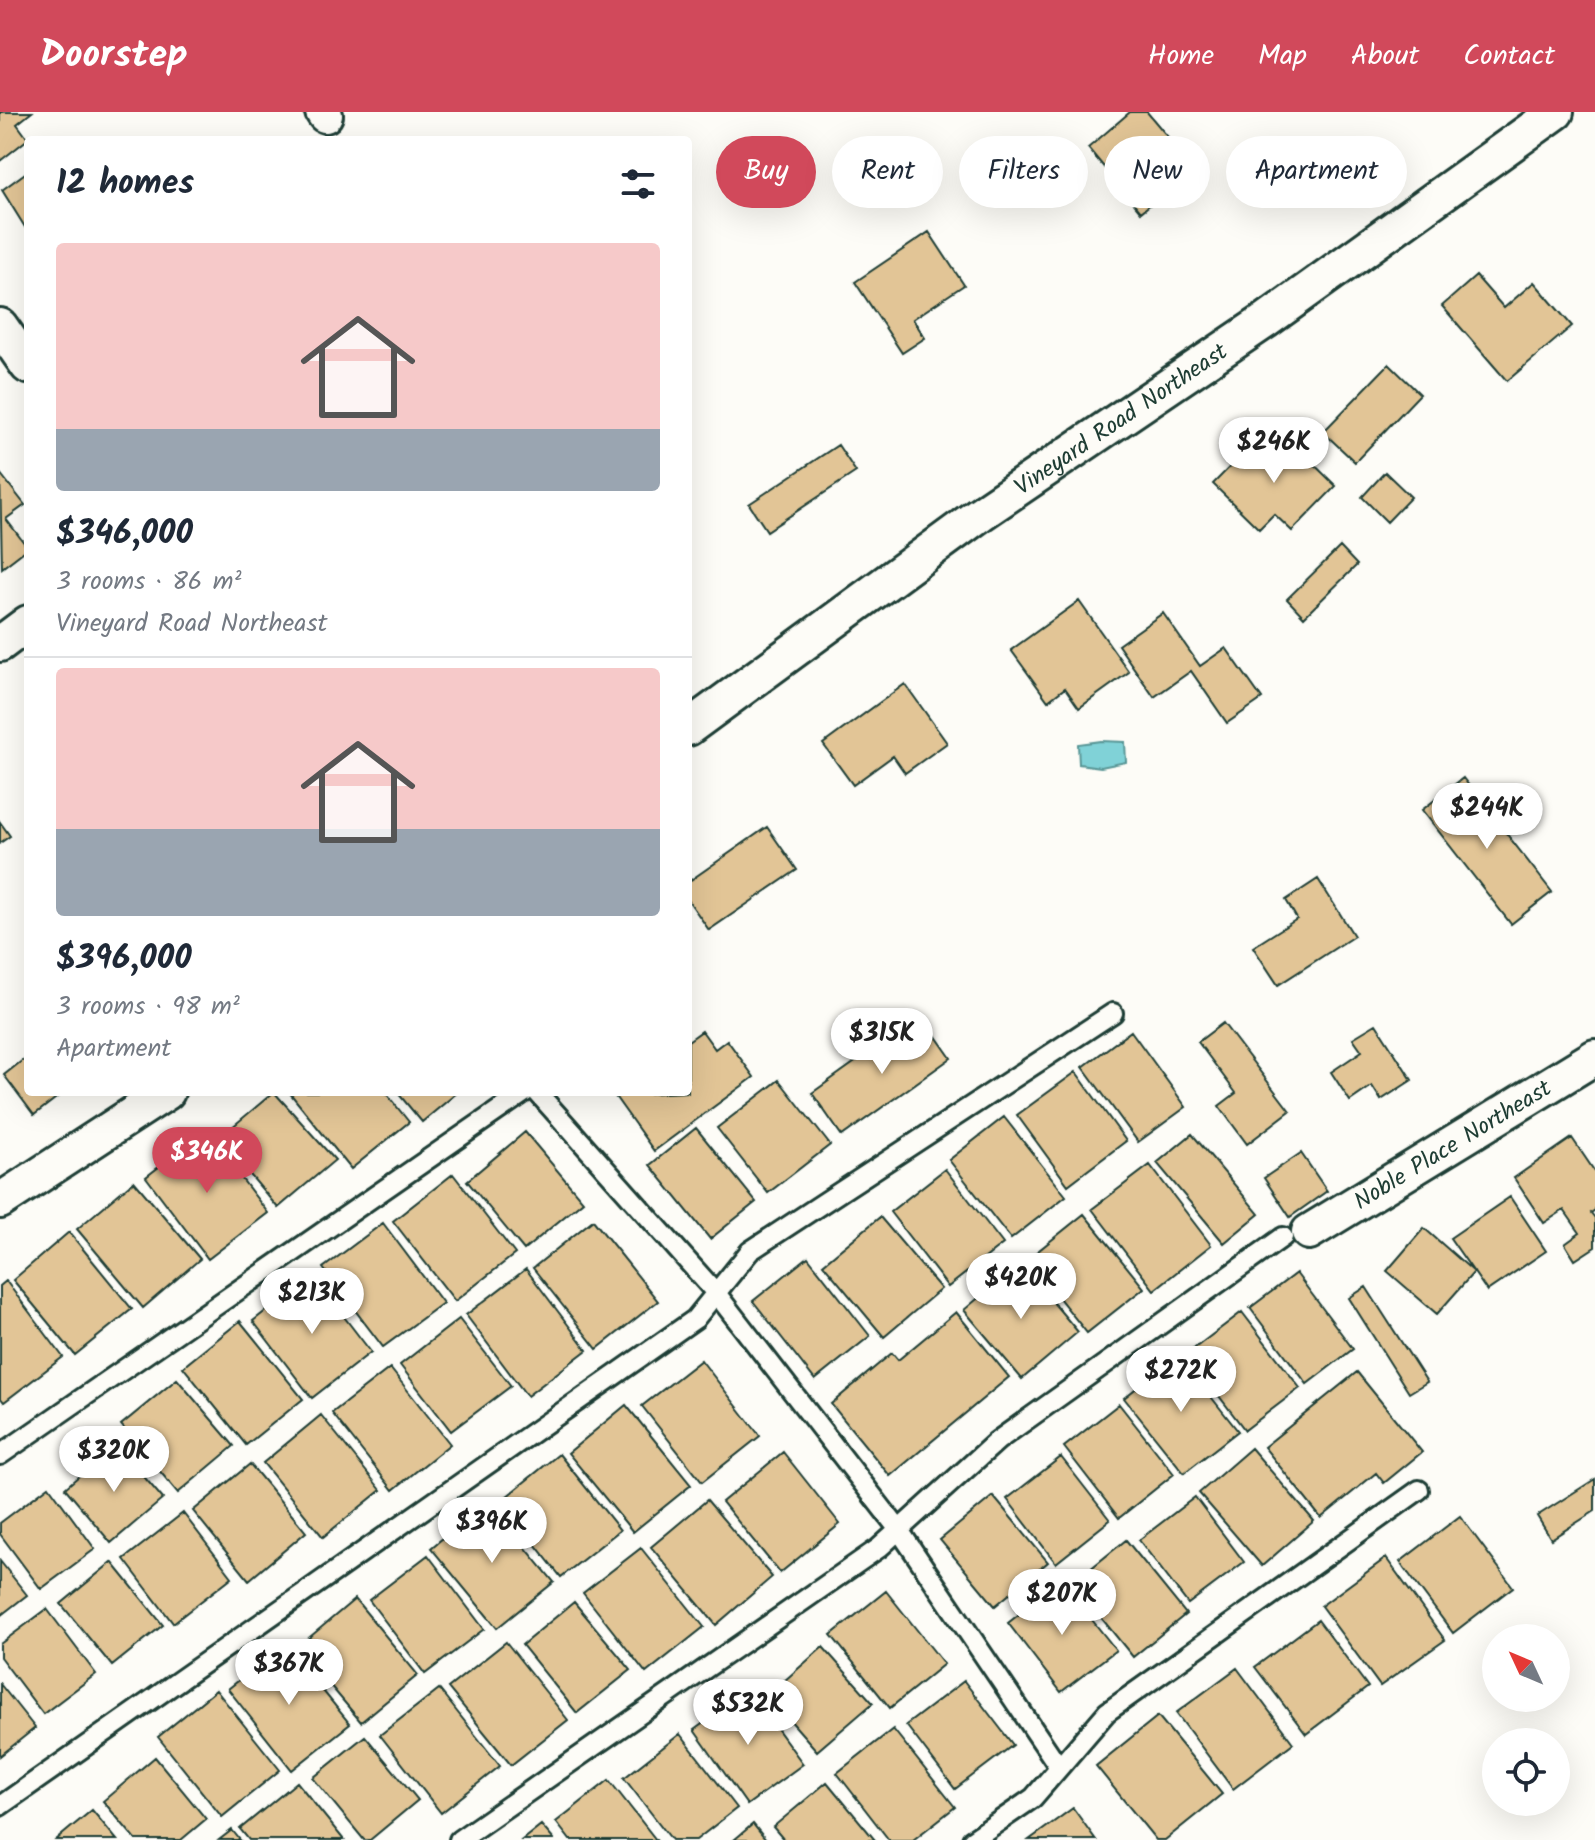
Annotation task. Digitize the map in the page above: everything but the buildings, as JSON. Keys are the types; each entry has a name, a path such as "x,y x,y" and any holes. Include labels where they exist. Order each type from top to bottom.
{"street":[{"name":"Vineyard Road Northeast","path":"692,725 980,514 1265,321 1556,112"},
{"path":"0,326 24,360"},
{"path":"0,644 24,626"},
{"name":"Noble Place Northeast","path":"1296,1234 1595,1057"},
{"path":"2,1196 161,1096"}],"lane":[{"path":"0,1806 695,1319 750,1251 1113,1013"},
{"path":"0,1455 519,1096"},
{"path":"541,1096 716,1293 899,1530 1059,1767"},
{"path":"459,1840 879,1548 997,1441 1296,1234"},
{"path":"972,1840 1033,1798 1107,1712 1419,1490"}],"water":[{"path":"1125,742 1126,762 1101,767 1079,764 1078,744"}]}
